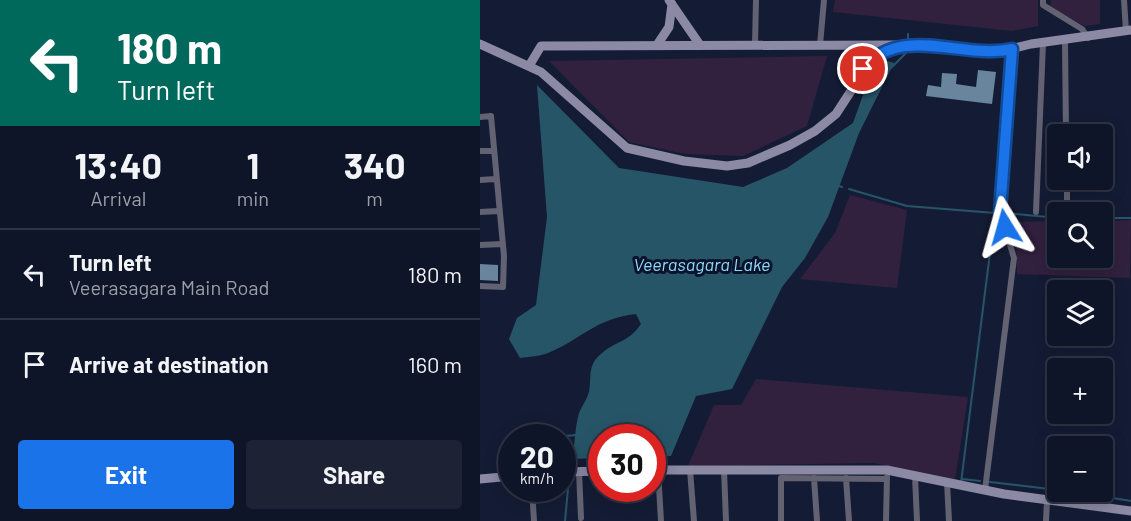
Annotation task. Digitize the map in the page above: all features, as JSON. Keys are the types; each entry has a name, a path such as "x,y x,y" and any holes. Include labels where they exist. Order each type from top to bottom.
{"street":[{"path":"755,45 756,0"},
{"path":"820,45 824,0"},
{"path":"1043,0 1043,5 1082,29 1089,38"},
{"path":"529,66 541,46 904,45 994,53 1129,30 1124,0"},
{"path":"671,2 700,45"},
{"path":"657,45 669,27 671,2"},
{"path":"1065,40 1066,124"},
{"path":"1036,212 1043,43"},
{"path":"480,44 541,72 627,148 684,161 728,166 748,163 790,145 815,130 836,114 873,57 904,45"},
{"path":"985,490 1014,258 1000,211 1012,49"},
{"path":"480,117 491,116 495,179 503,244 503,287 480,286"},
{"path":"480,151 493,151"},
{"path":"480,180 495,179"},
{"path":"480,212 499,211"},
{"path":"480,245 503,244"},
{"path":"666,470 915,476 1047,500 1046,521"},
{"path":"690,470 694,521"},
{"path":"724,470 726,521"},
{"path":"576,471 588,471"},
{"path":"579,471 581,518"},
{"path":"782,521 779,479 887,475"},
{"path":"886,521 887,475"},
{"path":"915,476 917,521"},
{"path":"480,479 498,477"},
{"path":"814,478 817,521"},
{"path":"846,478 849,521"},
{"path":"947,482 949,521"},
{"path":"533,502 534,521"},
{"path":"659,502 661,521"},
{"path":"1062,502 1131,511"}],"shaded area":[{"path":"835,0 1038,0 1038,26 1012,31 833,12"},
{"path":"1051,0 1100,0 1100,24 1085,26 1050,7"},
{"path":"827,56 807,126 743,156 685,154 629,142 549,61"},
{"path":"850,195 907,210 897,288 800,279 835,233"},
{"path":"1131,220 1130,278 1017,274 1016,222 1047,221 1047,268 1113,268 1113,221"},
{"path":"756,379 968,397 955,479 874,463 688,466 714,405 741,405"}],"water":[{"name":"Veerasagara Lake","path":"887,61 894,63 859,133 828,217 805,258 782,287 732,389 696,396 671,456 666,456 666,424 588,424 588,458 576,459 578,418 589,392 594,362 606,350 631,335 641,324 636,314 609,320 560,348 538,356 520,358 509,339 517,318 536,305 547,217 537,85 619,168 743,187 787,168 853,123 868,81"}],"building":[{"path":"978,70 996,72 992,104 926,96 928,85 941,87 942,73 957,74 956,84 976,87"},
{"path":"480,264 498,265 498,281 480,280"}],"waterway":[{"path":"908,34 908,41"},
{"path":"891,68 909,50"},
{"path":"849,189 907,206 995,213 961,483"},
{"path":"1006,213 1047,217"},
{"path":"1113,218 1131,218"},
{"path":"962,479 980,481"},
{"path":"990,482 1047,489"},
{"path":"1113,498 1131,501"},
{"path":"565,521 567,502"}],"route":[{"path":"863,69 873,57 886,50 904,45 994,53 1012,49 1000,211 1005,227"}]}
